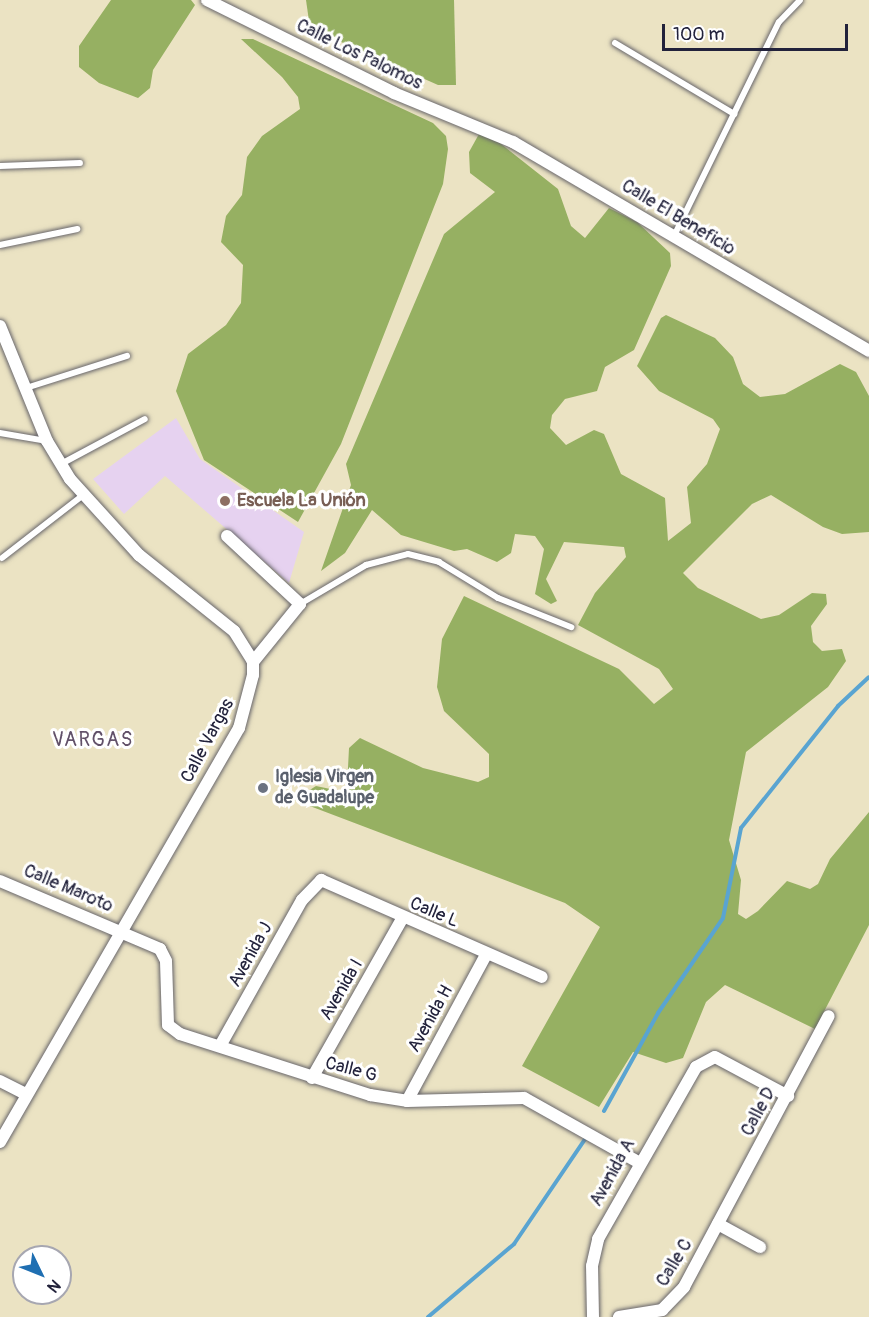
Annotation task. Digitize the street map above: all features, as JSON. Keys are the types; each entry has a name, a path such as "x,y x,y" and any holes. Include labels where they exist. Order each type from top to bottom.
{"street":[{"name":"Calle Los Palomos","path":"207,0 394,93 467,119"},
{"name":"Calle El Beneficio","path":"467,119 674,236 869,351"},
{"path":"0,326 47,441 82,496 140,555 234,631 253,662 300,604 227,536"},
{"name":"Calle Vargas","path":"0,1142 25,1094 239,728 253,688 253,662"},
{"name":"Calle Maroto","path":"0,881 122,931"},
{"name":"Calle L","path":"314,883 329,883 402,919 542,977"},
{"name":"Avenida J","path":"220,1046 314,883"},
{"name":"Avenida I","path":"312,1078 402,919"},
{"name":"Calle G","path":"122,931 165,954 168,1025 312,1078 407,1101 524,1098 638,1162"},
{"name":"Avenida H","path":"407,1101 486,955"},
{"name":"Calle D","path":"718,1224 829,1016"},
{"name":"Avenida A","path":"593,1317 592,1266 598,1239 638,1162 704,1059 715,1057 788,1096"},
{"path":"0,1081 25,1094"},
{"path":"718,1224 760,1247"},
{"name":"Calle C","path":"619,1317 662,1310 674,1300 718,1224"}],"lane":[{"path":"674,236 779,22 800,0"},
{"path":"615,43 734,114"},
{"path":"0,166 80,163"},
{"path":"0,245 77,229"},
{"path":"26,388 127,356"},
{"path":"60,464 145,419"},
{"path":"0,433 47,441"},
{"path":"2,558 82,496"},
{"path":"300,604 366,565 408,554 439,562 498,598 571,627"}],"shaded area":[{"name":"Escuela La Unión","path":"176,418 200,459 304,532 289,583 165,476 124,514 93,479"}],"green space":[{"path":"111,0 191,0 195,5 153,70 150,88 138,98 99,83 79,67 79,46"},
{"path":"306,0 454,0 456,85 438,85 330,37 309,21"},
{"path":"241,39 253,39 433,123 446,136 448,149 443,184 341,444 298,522 204,460 176,391 188,354 226,325 241,303 243,265 221,242 226,216 242,195 247,157 262,136 300,109 298,97 282,77"},
{"path":"479,134 491,136 558,189 571,226 585,238 609,208 637,222 670,253 671,266 634,350 605,367 597,391 565,399 552,415 550,428 566,445 594,430 604,434 621,474 665,498 668,541 691,523 687,487 707,464 720,429 713,419 659,391 637,366 661,318 666,315 715,338 733,357 743,384 760,397 785,394 840,364 856,372 869,396 869,532 842,534 823,527 771,495 752,504 683,573 698,588 761,619 779,615 812,593 826,594 827,604 811,626 813,642 822,651 842,649 846,661 828,687 746,752 729,840 741,880 738,914 746,919 758,911 787,881 810,889 818,884 830,859 869,812 869,925 815,1029 725,985 706,1002 683,1058 666,1063 633,1052 599,1107 522,1066 600,927 565,903 294,800 316,786 340,791 347,787 349,748 360,738 423,768 478,782 489,777 489,754 444,711 437,687 442,639 464,596 619,669 654,704 673,689 659,669 578,625 595,593 626,557 624,547 564,542 546,579 557,601 551,604 535,594 544,549 535,536 515,534 511,553 497,562 467,549 454,551 401,535 372,510 345,553 321,571 351,485 346,464 444,234 495,192 470,173 469,152"}],"waterway":[{"path":"604,1111 658,1013 723,918 741,828 838,706 869,677"},
{"path":"428,1317 514,1244 585,1139"}],"place":[{"name":"Escuela La Unión","path":"225,501"},
{"name":"Iglesia Virgen de Guadalupe","path":"263,788"}],"district":[{"name":"VARGAS","path":"93,739"}]}
